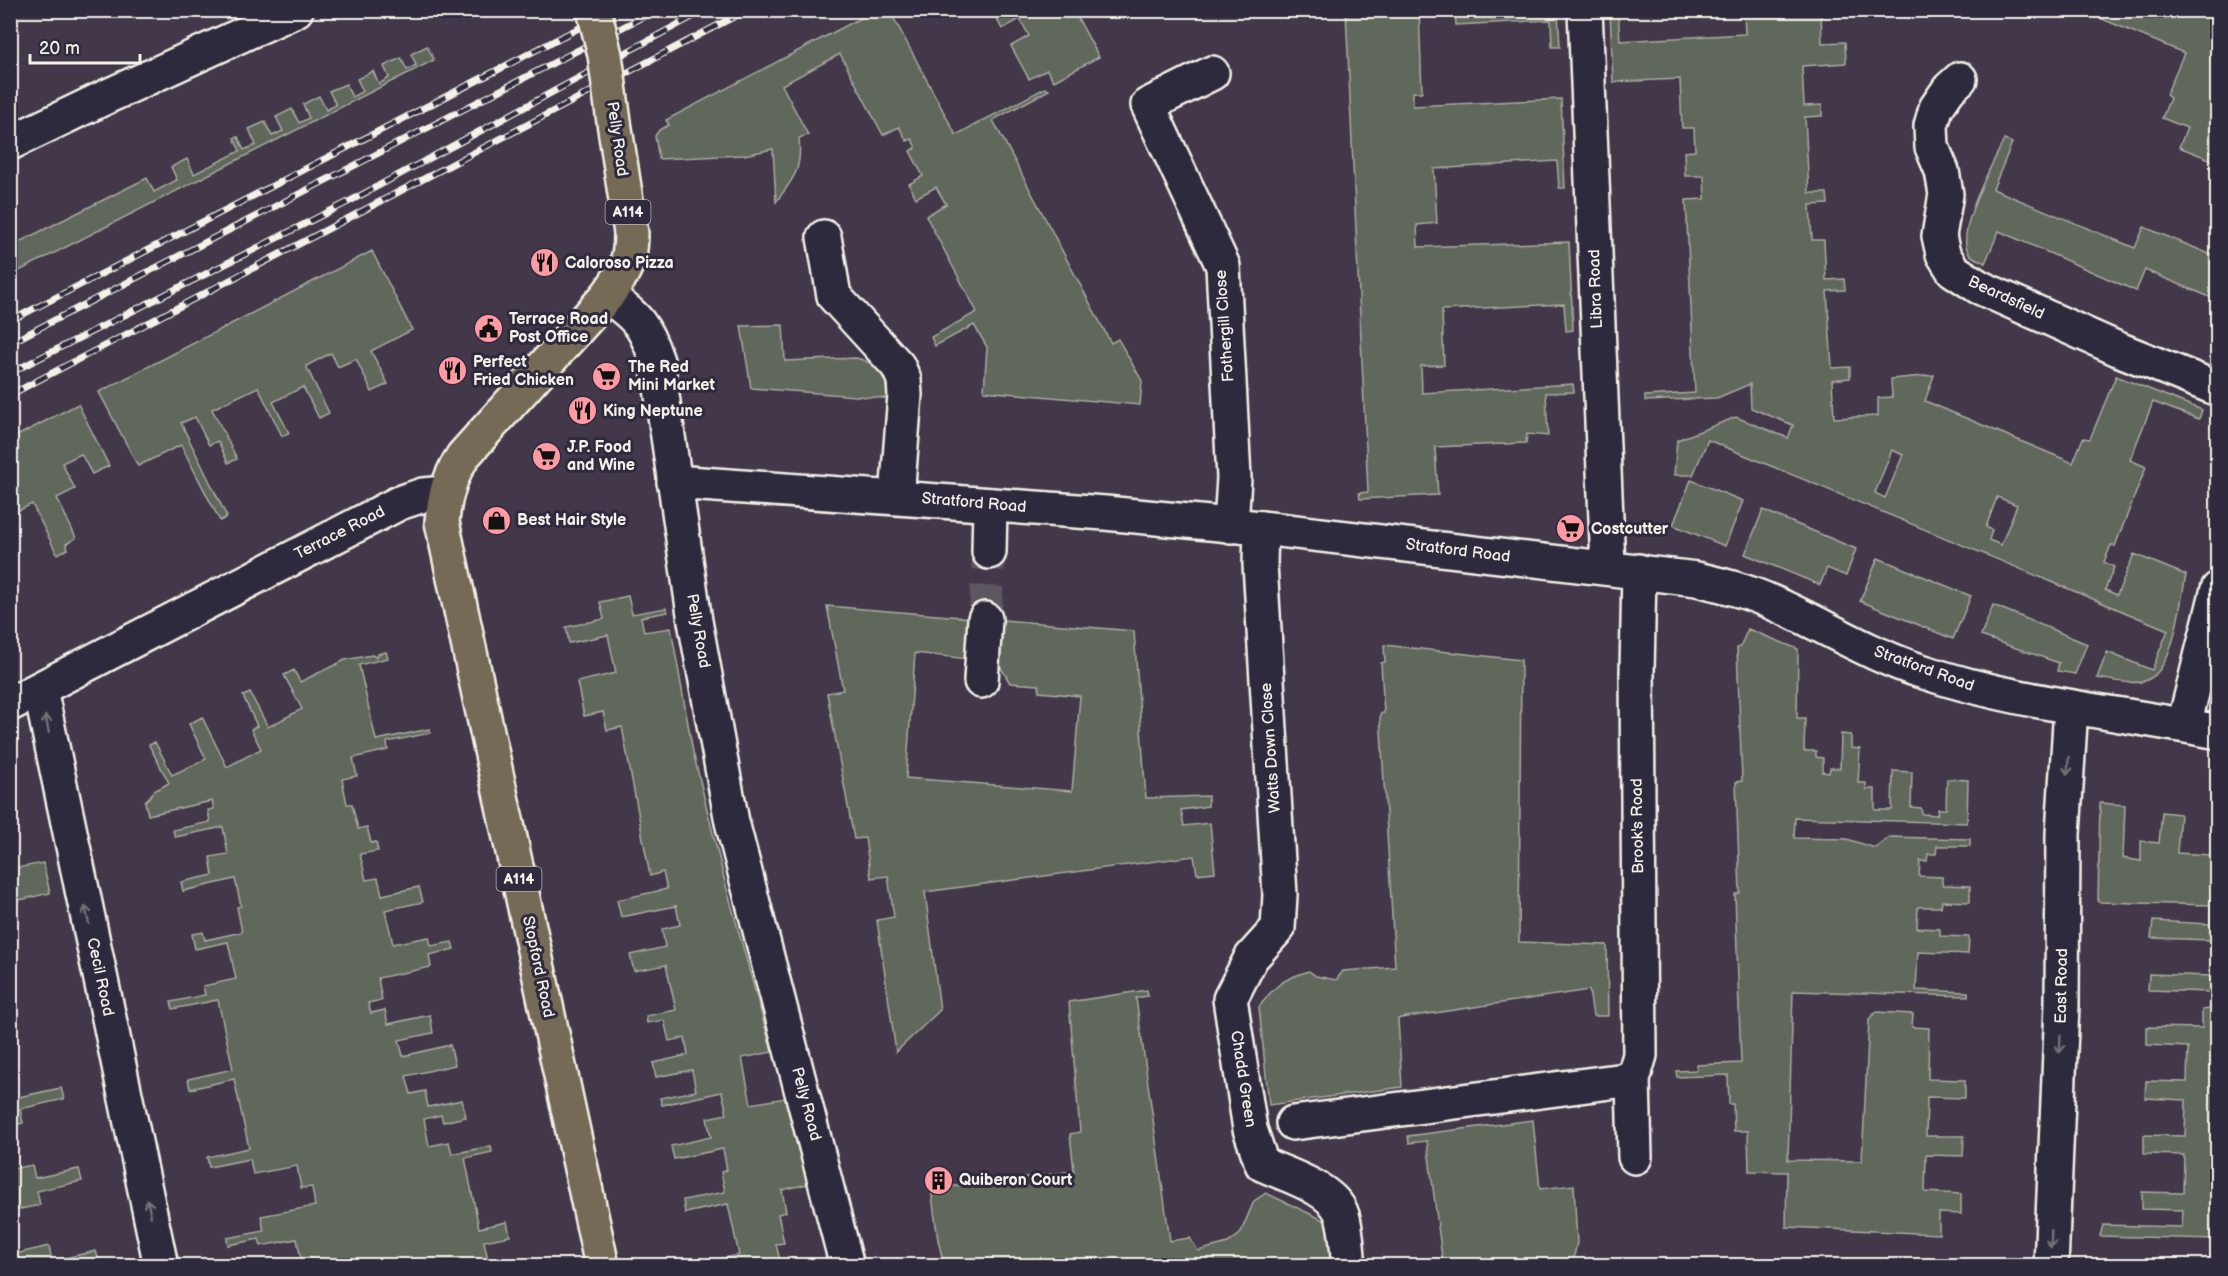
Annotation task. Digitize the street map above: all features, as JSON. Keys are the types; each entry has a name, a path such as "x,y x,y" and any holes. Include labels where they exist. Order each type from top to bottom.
{"main road":[{"name":"Pelly Road","path":"594,10 605,55 631,233 631,247 626,269 607,296"},
{"name":"A114","path":"446,493 454,469 463,456 607,296"},
{"name":"Stopford Road","path":"446,493 442,522 602,1266"}],"street":[{"path":"10,143 296,10"},
{"name":"Libra Road","path":"1585,10 1623,569"},
{"name":"Fothergill Close","path":"1212,73 1148,105 1223,266 1234,478 1246,527"},
{"name":"Beardsfield","path":"1960,79 1949,89 1936,108 1931,126 1932,147 1942,171 1946,194 1939,236 1943,254 1953,270 1979,287 2118,349 2217,389"},
{"path":"824,237 834,296 898,366 904,380 905,395 897,497"},
{"name":"Pelly Road","path":"607,296 628,310 648,333 657,361 695,621 732,822 847,1266"},
{"name":"Stratford Road","path":"674,482 897,497 1246,527 1697,579 1770,601 1868,649 1920,671 1972,688 2217,732"},
{"name":"Terrace Road","path":"10,704 399,503 423,495 446,493"},
{"path":"989,552 990,505"},
{"name":"Watts Down Close","path":"1246,527 1260,564 1280,895 1278,928 1251,958"},
{"name":"Brook's Road","path":"1623,569 1637,673 1640,1055 1633,1079 1629,1155"},
{"path":"2184,725 2217,588"},
{"path":"981,681 985,619"},
{"name":"Cecil Road","path":"40,689 161,1266"},
{"name":"East Road","path":"2050,1266 2062,1005 2063,834 2072,707"},
{"name":"Chadd Green","path":"1251,958 1230,999 1250,1129 1262,1164 1322,1191 1335,1201 1342,1215 1349,1266"},
{"path":"1293,1123 1338,1126 1633,1079"}],"shaded area":[{"path":"874,11 890,11 956,135 1045,88 1049,90 993,120 1111,343 1118,339 1142,381 1140,405 984,391 987,347 974,325 935,346 931,337 977,312 926,216 946,204 936,187 916,198 909,184 923,176 910,151 916,148 912,139 907,141 899,127 883,135 840,54 782,85 808,135 799,138 798,166 788,186 776,202 773,149 744,155 659,159 655,136 659,130 669,125 666,120"},
{"path":"1074,11 1099,57 1054,81 1047,70 1029,79 1011,46 1029,36 1020,19 1002,29 993,12"},
{"path":"1346,11 1419,11 1422,92 1413,92 1413,106 1561,99 1565,188 1559,188 1557,161 1434,169 1437,223 1417,225 1418,247 1569,242 1573,330 1566,331 1564,304 1442,310 1444,365 1421,366 1422,393 1573,384 1574,392 1546,393 1548,436 1527,434 1526,443 1435,447 1438,495 1360,499 1359,493 1368,492"},
{"path":"1455,11 1558,11 1560,47 1552,47 1551,20 1456,25"},
{"path":"1610,11 1618,11 1620,41 1745,34 1744,11 1821,11 1822,43 1845,42 1846,63 1802,66 1804,106 1822,105 1822,116 1805,117 1809,193 1827,193 1828,204 1810,205 1812,240 1824,240 1826,280 1844,279 1845,290 1827,291 1832,368 1850,367 1850,378 1832,380 1834,418 1878,416 1878,398 1892,397 1891,379 1934,375 1925,401 2073,463 2083,438 2090,439 2116,376 2202,410 2199,419 2153,402 2130,460 2146,467 2115,546 2111,545 2104,562 2114,567 2105,590 2117,595 2134,554 2186,575 2170,649 2164,663 2147,680 2129,683 2097,678 2107,652 2152,670 2168,630 1708,440 1693,475 1674,475 1677,440 1736,417 1788,438 1793,425 1751,408 1750,384 1717,398 1645,401 1645,396 1695,393 1686,200 1705,199 1704,176 1685,176 1684,152 1695,151 1694,128 1682,128 1680,79 1613,82","holes":["1892,450 1903,455 1885,498 1875,493","1997,497 2017,505 2001,545 1989,540 1992,530 1986,527"]},
{"path":"2083,11 2217,11 2217,162 2179,147 2187,128 2162,118 2170,98 2166,95 2184,53"},
{"path":"427,46 434,60 11,275 11,246 147,178 154,192 177,180 171,167 187,159 194,174 240,151 234,138 238,137 244,150 256,145 249,129 265,122 272,136 283,131 276,117 292,109 299,123 309,118 303,104 319,96 326,110 336,105 329,91 346,84 352,97 363,91 357,79 373,71 379,84 389,78 384,66 401,58 407,70 416,65 411,54"},
{"path":"2004,140 2012,143 1993,189 2135,248 2144,227 2217,257 2217,300 2145,270 2136,291 1999,231 1985,263 1972,256 1966,243 1971,214"},
{"path":"372,251 412,330 371,351 388,384 372,392 356,359 338,367 331,353 306,366 329,413 319,418 303,387 273,402 289,433 282,436 258,387 212,409 237,459 228,463 218,441 209,445 195,417 181,423 227,517 220,521 181,445 138,466 99,392"},
{"path":"783,325 785,361 856,358 864,360 881,372 894,399 751,388 741,326"},
{"path":"78,404 109,466 92,474 81,454 62,463 75,489 57,498 76,538 66,544 68,549 57,554 32,504 11,514 11,439"},
{"path":"1691,480 1743,501 1725,546 1673,525"},
{"path":"1763,510 1856,549 1846,576 1827,568 1820,585 1745,554"},
{"path":"1878,558 1971,596 1953,639 1860,601"},
{"path":"628,596 632,614 666,608 668,612 641,617 644,632 671,628 693,752 725,882 772,1052 742,1058 751,1104 785,1098 808,1184 782,1190 786,1212 778,1214 784,1243 776,1244 781,1265 688,1265 739,1255 728,1204 685,1213 683,1200 725,1192 721,1172 727,1170 723,1149 674,1159 671,1146 711,1137 707,1118 727,1114 722,1092 662,1105 660,1098 696,1091 692,1070 656,1077 653,1063 688,1055 685,1038 669,1041 664,1020 647,1023 646,1016 676,1010 666,965 634,971 630,955 665,947 662,929 680,925 676,906 621,917 617,900 667,889 663,872 650,876 622,727 607,730 603,712 584,716 577,682 616,673 608,635 569,643 566,627 604,619 600,602"},
{"path":"1993,605 2087,644 2075,674 2057,671 2059,663 1981,636"},
{"path":"827,606 973,618 968,659 915,653 906,778 1072,791 1080,696 1039,692 1039,685 1010,683 997,661 1003,620 1134,631 1146,798 1208,796 1208,806 1181,810 1184,826 1210,823 1215,872 1197,874 1194,856 925,892 940,1010 896,1052 877,920 894,917 888,876 871,878 865,838 854,839 827,693 843,690"},
{"path":"1748,629 1798,649 1797,718 1805,718 1804,751 1816,751 1816,757 1823,758 1823,772 1829,773 1830,768 1840,768 1841,734 1851,735 1851,748 1860,749 1858,783 1866,783 1866,789 1875,789 1875,810 1892,810 1893,771 1912,772 1911,807 1921,808 1922,814 1937,815 1938,809 1946,809 1947,779 1968,780 1967,823 1795,818 1794,838 1847,839 1875,848 1890,837 1970,839 1970,846 1937,846 1936,854 1928,854 1927,861 1920,861 1919,876 1942,877 1942,885 1970,886 1970,902 1942,901 1941,907 1918,907 1917,928 1940,929 1940,936 1969,937 1968,954 1918,952 1916,990 1968,992 1968,996 1793,991 1788,1160 1862,1161 1869,1019 1876,1012 1913,1014 1912,1027 1929,1028 1928,1079 1965,1080 1965,1098 1927,1097 1926,1136 1964,1136 1963,1156 1926,1155 1925,1192 1961,1194 1961,1214 1939,1213 1939,1234 1786,1227 1787,1172 1749,1171 1748,1131 1734,1131 1733,1104 1729,1104 1728,1075 1677,1077 1676,1071 1697,1070 1696,1065 1741,1063 1735,894 1740,893 1736,782 1742,781 1737,648 1740,647"},
{"path":"1384,645 1521,660 1519,942 1607,945 1608,1016 1593,1016 1589,990 1401,1018 1398,1019 1402,1087 1269,1105 1259,1007 1270,993 1286,980 1309,971 1316,976 1336,980 1343,971 1395,967 1380,714 1384,713 1381,663 1385,662"},
{"path":"386,652 388,658 359,665 376,740 430,729 430,733 387,742 388,750 353,758 357,776 342,779 347,804 352,804 358,829 367,827 371,843 376,842 378,851 360,854 366,880 378,878 382,895 419,887 423,902 385,910 393,944 429,937 431,946 452,942 454,949 429,955 431,967 378,978 382,1000 368,1003 371,1013 385,1010 388,1024 430,1015 433,1033 399,1040 403,1056 450,1045 455,1065 406,1076 411,1094 425,1091 428,1107 462,1100 466,1117 443,1122 441,1115 424,1119 429,1146 449,1142 452,1154 491,1146 492,1152 465,1158 479,1228 507,1222 510,1236 484,1241 489,1265 313,1265 311,1257 301,1259 297,1239 261,1246 259,1239 228,1245 227,1238 264,1231 261,1216 315,1206 312,1187 301,1188 297,1166 253,1174 250,1159 209,1167 207,1157 249,1148 234,1079 190,1089 188,1079 233,1069 218,1000 173,1009 171,1002 205,995 203,986 236,979 228,942 195,949 192,934 203,932 205,940 242,932 237,907 241,906 235,879 183,891 181,882 213,875 210,857 228,854 223,827 175,837 173,830 210,822 208,810 214,809 212,801 148,815 145,802 154,791 169,783 149,745 155,742 172,775 206,759 189,724 202,717 227,767 261,749 251,729 257,726 243,696 250,693 268,727 302,709 284,675 294,670 300,682 345,660 372,655 376,657"},
{"path":"2100,803 2125,805 2123,858 2141,861 2141,841 2159,843 2162,812 2180,814 2177,853 2211,855 2213,824 2217,824 2217,1239 2100,1236 2103,1225 2182,1227 2183,1210 2142,1209 2142,1192 2183,1193 2184,1155 2144,1154 2144,1135 2185,1136 2186,1100 2145,1098 2146,1081 2187,1082 2188,1047 2147,1045 2147,1027 2202,1028 2202,1010 2210,1009 2210,992 2148,990 2149,974 2212,976 2213,940 2151,938 2153,921 2210,924 2211,905 2098,902"},
{"path":"43,863 50,893 11,902 11,869"},
{"path":"1147,990 1148,996 1136,998 1170,1241 1190,1238 1198,1251 1228,1243 1240,1234 1254,1201 1266,1193 1336,1226 1342,1265 944,1265 931,1189 1074,1171 1070,1134 1080,1132 1069,1002"},
{"path":"11,1084 14,1098 61,1088 64,1099 20,1109 23,1123 11,1126"},
{"path":"1533,1120 1540,1189 1574,1185 1577,1243 1572,1265 1443,1265 1427,1141 1409,1143 1408,1136"},
{"path":"32,1165 35,1178 79,1169 82,1181 37,1191 40,1205 11,1211 11,1169"},
{"path":"49,1246 52,1261 96,1251 98,1258 61,1265 11,1265 11,1255"}],"tunnel":[{"path":"985,619 989,552"}],"railway":[{"path":"10,321 614,10"},
{"path":"10,343 656,10"},
{"path":"10,373 352,200 705,10"},
{"path":"10,395 747,10"}],"place":[{"name":"Caloroso Pizza","path":"544,263"},
{"name":"Terrace Road Post Office","path":"488,328"},
{"name":"Perfect Fried Chicken","path":"452,371"},
{"name":"The Red Mini Market","path":"607,376"},
{"name":"King Neptune","path":"582,411"},
{"name":"J.P. Food and Wine","path":"546,456"},
{"name":"Best Hair Style","path":"496,520"},
{"name":"Costcutter","path":"1570,529"},
{"name":"Quiberon Court","path":"938,1180"}]}
